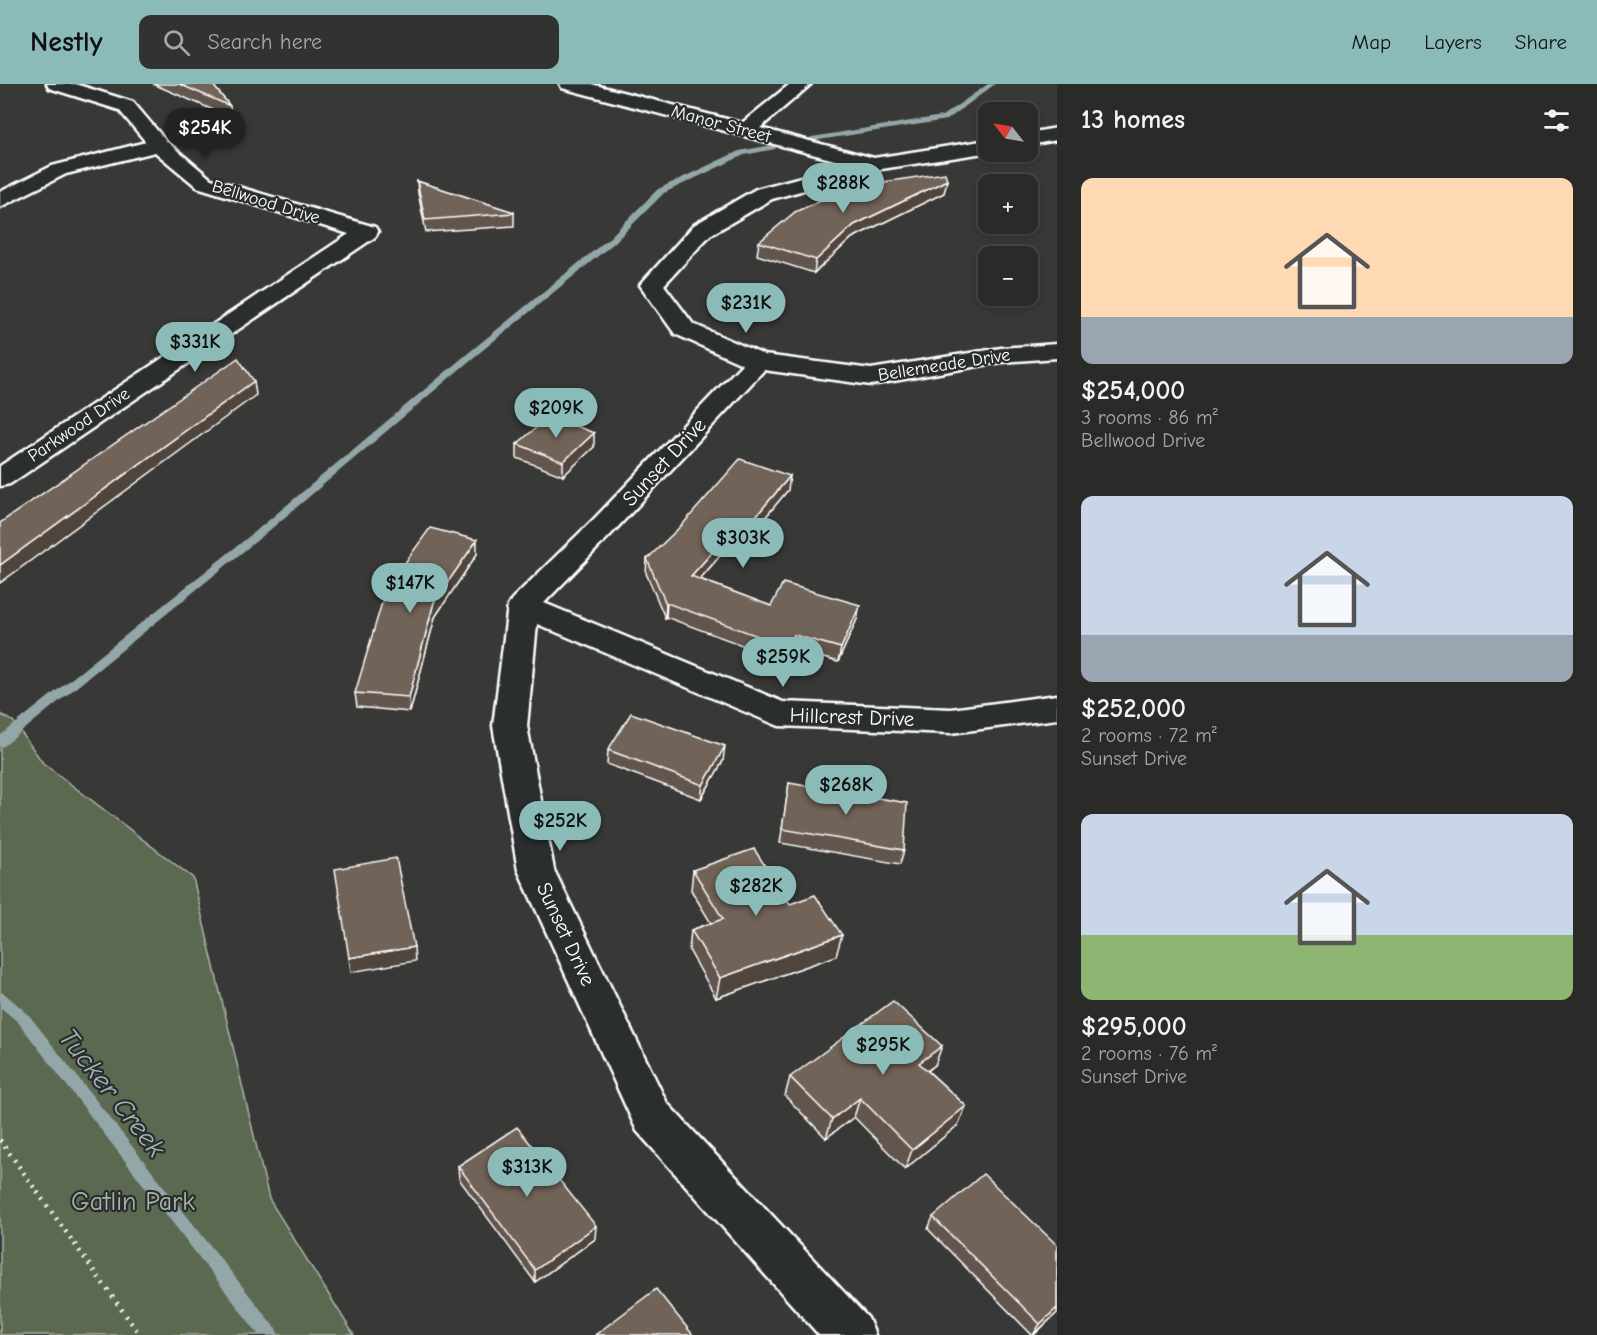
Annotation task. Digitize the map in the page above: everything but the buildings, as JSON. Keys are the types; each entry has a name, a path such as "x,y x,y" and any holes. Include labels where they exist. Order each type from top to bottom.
{"street":[{"name":"Bellwood Drive","path":"56,84 126,106 159,145 204,183 367,232"},
{"name":"Manor Street","path":"569,84 873,164"},
{"path":"746,130 802,84"},
{"path":"1038,137 1057,134"},
{"path":"0,201 59,170 159,145"},
{"path":"873,164 978,148"},
{"name":"Bellemeade Drive","path":"873,164 764,194 702,230 652,285 684,329 758,362 871,377 1001,355 1057,351"},
{"name":"Parkwood Drive","path":"0,478 367,232"},
{"name":"Sunset Drive","path":"758,362 605,524 523,606 510,726 536,870 652,1117 852,1335"},
{"name":"Hillcrest Drive","path":"523,606 779,714 951,721 1057,707"}],"path":[{"path":"0,1140 140,1335"}],"green space":[{"name":"Gatlin Park","path":"0,714 13,721 43,763 193,878 269,1199 354,1335 0,1335"}],"waterway":[{"path":"812,139 944,118 992,84"},
{"path":"0,743 261,532 611,241 661,191 742,153 772,147"},
{"name":"Tucker Creek","path":"0,998 23,1018 270,1335"}]}
